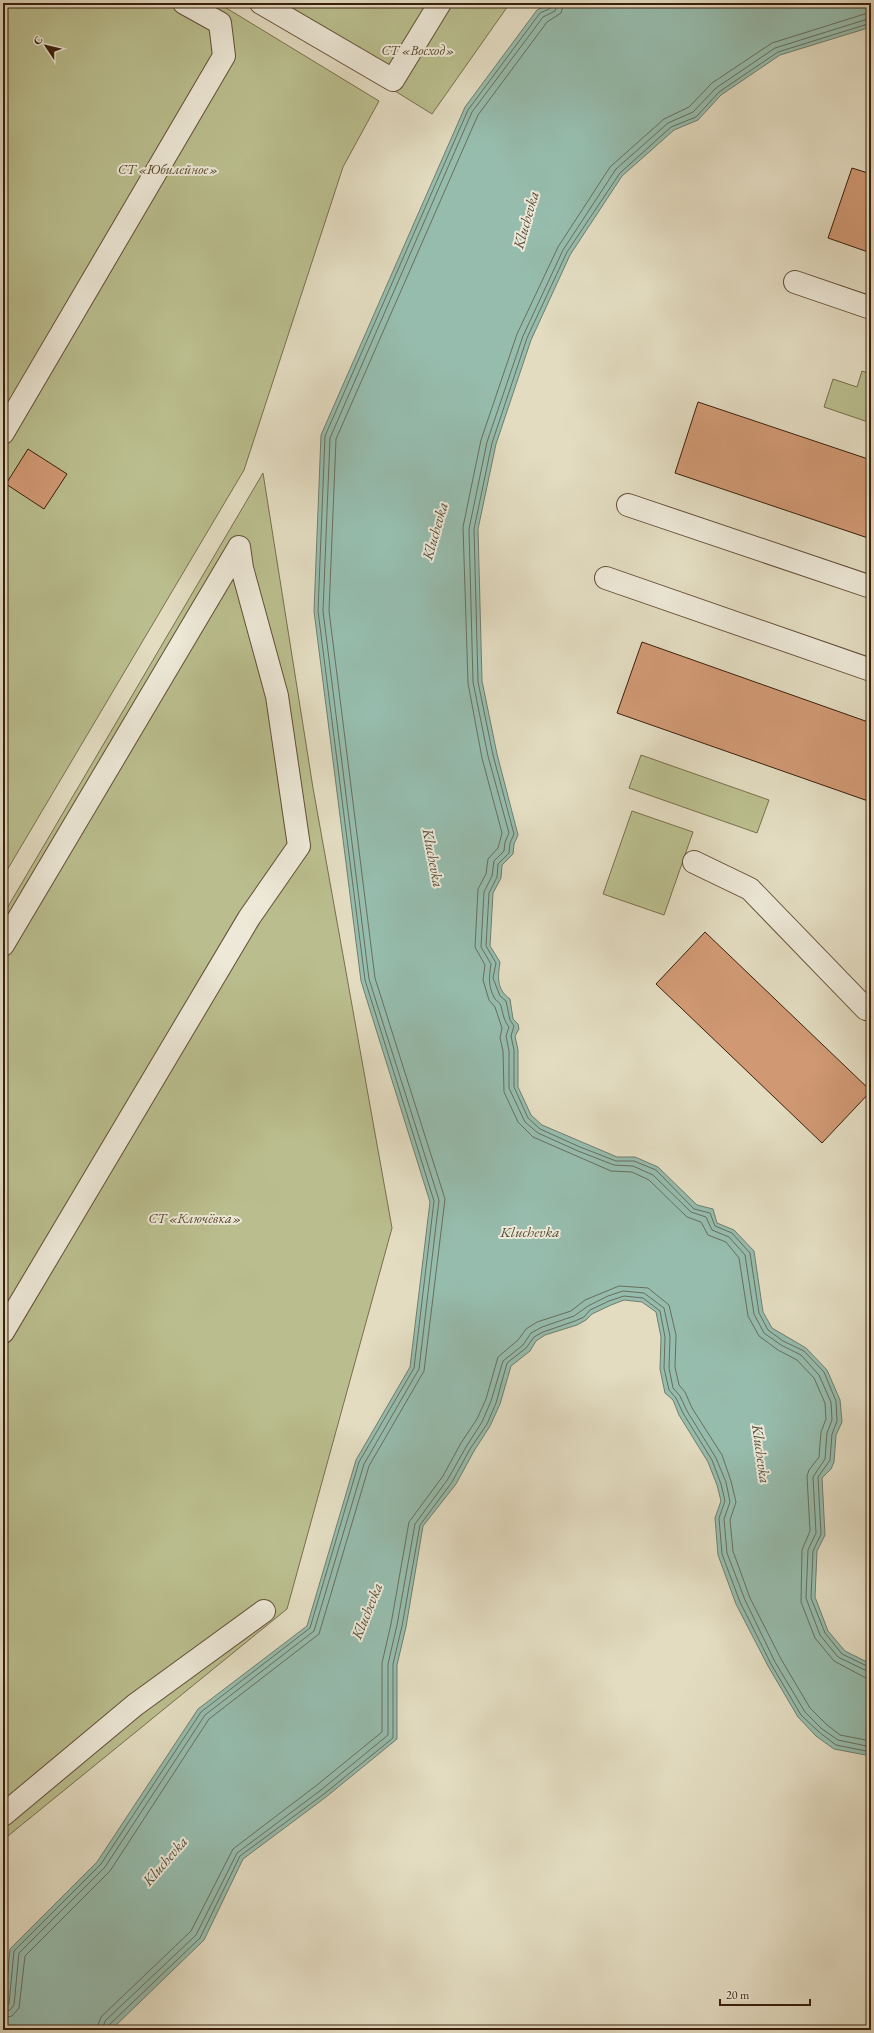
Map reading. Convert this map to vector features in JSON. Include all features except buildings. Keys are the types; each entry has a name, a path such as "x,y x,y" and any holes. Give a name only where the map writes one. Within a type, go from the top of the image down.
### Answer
{"lane":[{"path":"3,433 224,56 220,23 184,3"},
{"path":"261,3 393,80 440,3"},
{"path":"795,282 871,308"},
{"path":"628,505 871,587"},
{"path":"3,945 239,547 242,568 277,696 299,846 249,918 3,1332"},
{"path":"606,578 871,670"},
{"path":"694,862 750,889 866,1008 871,1010"},
{"path":"3,1815 135,1705 264,1611"}],"green space":[{"name":"СТ «Юбилейное»","path":"3,3 218,3 379,101 343,167 244,470 3,877"},
{"name":"СТ «Восход»","path":"253,3 510,3 432,114"},
{"path":"862,371 871,374 871,423 824,407 833,379 857,387"},
{"name":"СТ «Ключёвка»","path":"263,473 313,788 392,1228 287,1609 3,1840 3,915"},
{"path":"641,755 769,800 757,833 629,788"},
{"path":"632,811 693,832 664,915 603,894"}],"water":[{"name":"Kluchevka","path":"553,3 871,3 871,27 780,55 721,95 698,120 674,130 622,176 570,255 531,340 496,444 478,529 482,681 497,754 518,835 514,844 513,854 502,865 501,878 493,893 490,946 500,962 500,987 505,995 510,999 513,1019 518,1024 519,1029 515,1036 518,1050 518,1087 531,1115 542,1125 617,1157 635,1157 658,1167 697,1205 713,1209 717,1223 734,1230 754,1251 763,1312 772,1328 806,1348 827,1370 840,1400 842,1422 836,1435 834,1462 831,1469 822,1478 825,1535 817,1551 815,1597 828,1631 845,1651 871,1664 871,1756 834,1749 816,1736 798,1717 768,1666 736,1604 718,1555 715,1518 721,1501 717,1485 708,1462 679,1415 673,1400 665,1393 660,1369 661,1337 656,1312 642,1302 624,1300 592,1314 586,1320 577,1325 545,1335 536,1341 530,1351 511,1366 500,1404 490,1426 456,1484 423,1526 406,1627 397,1665 397,1739 326,1797 243,1859 204,1940 111,2030 3,2030 10,1949 97,1862 198,1709 307,1626 356,1460 410,1367 430,1202 361,981 314,611 321,435 465,107 537,10"}]}
